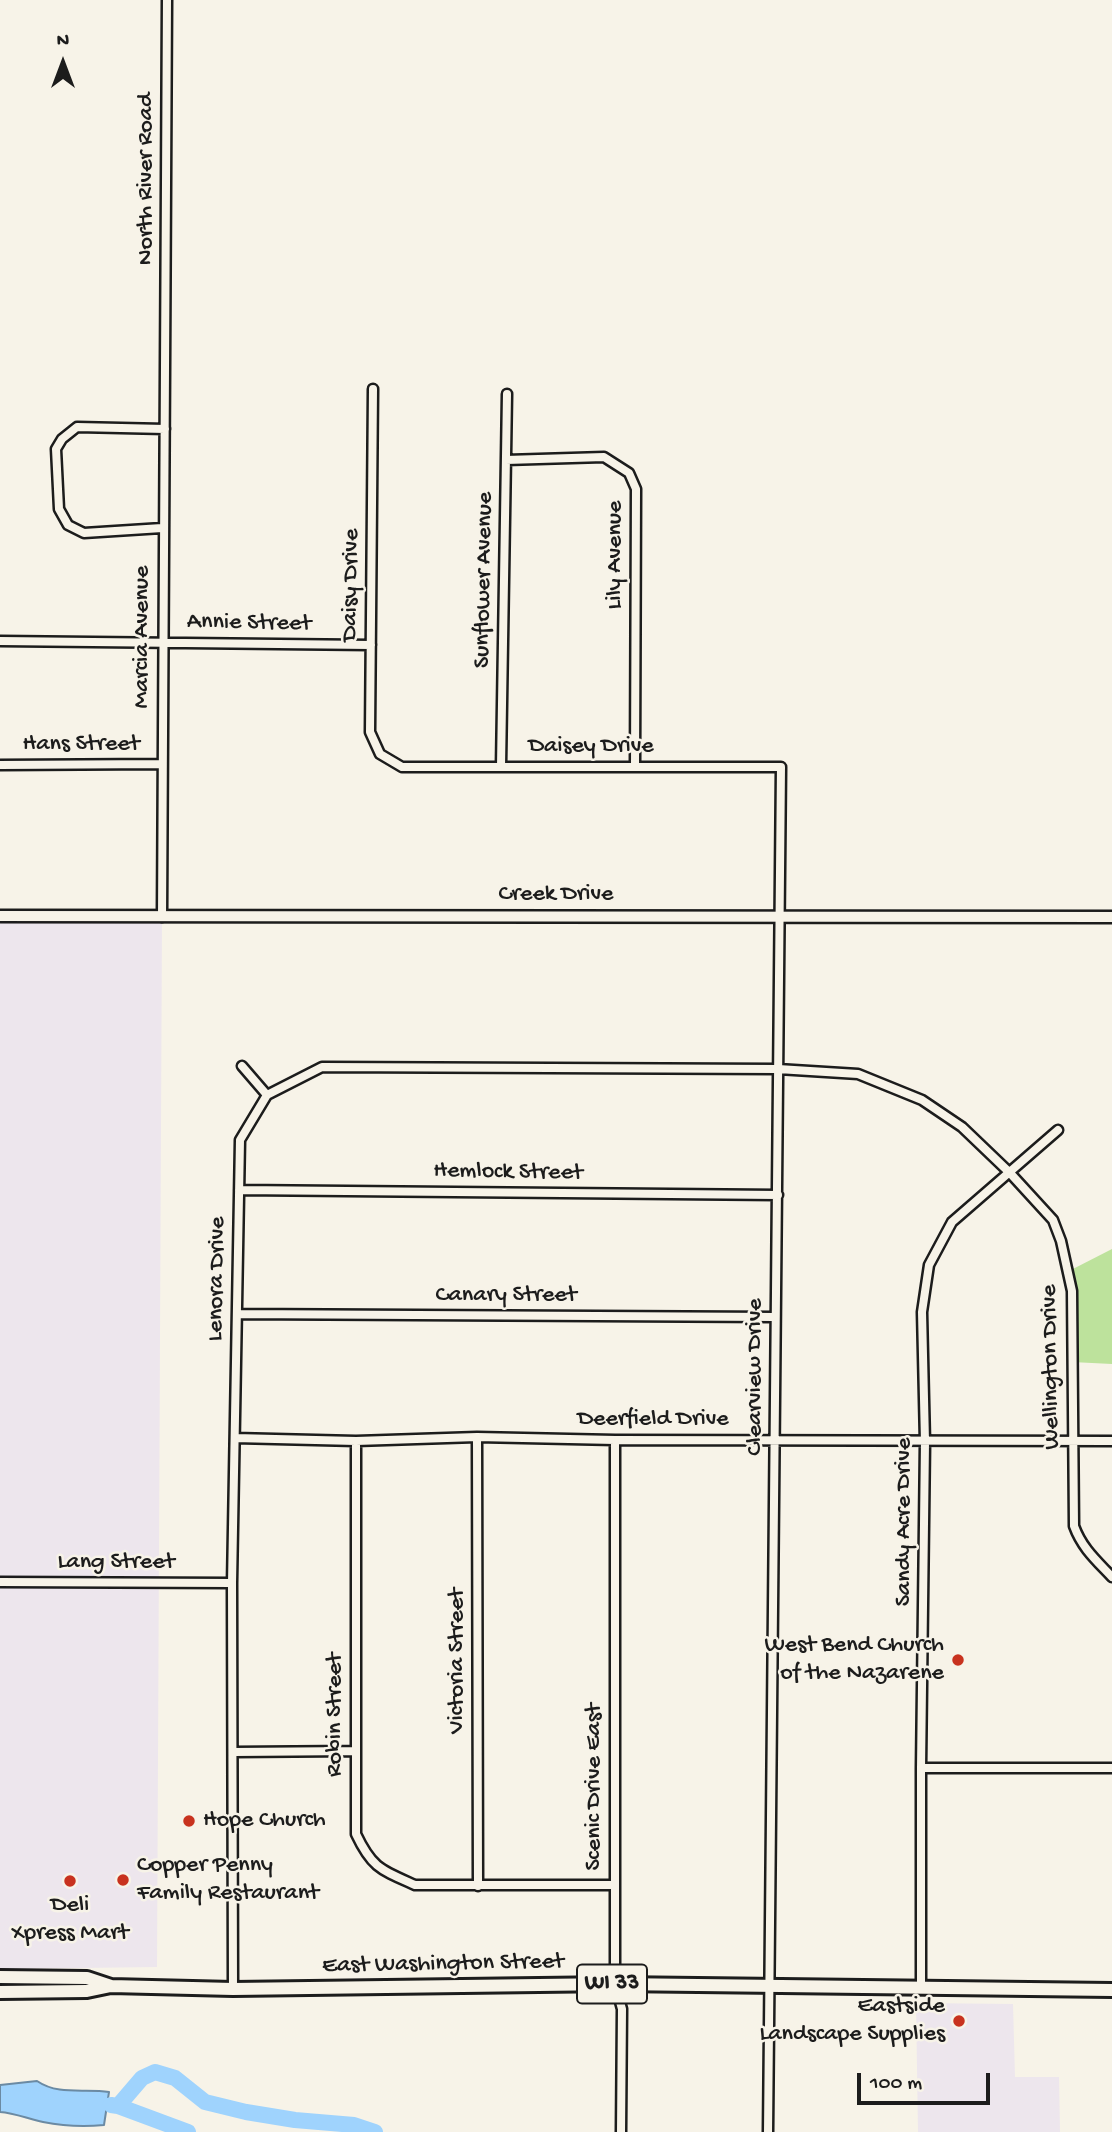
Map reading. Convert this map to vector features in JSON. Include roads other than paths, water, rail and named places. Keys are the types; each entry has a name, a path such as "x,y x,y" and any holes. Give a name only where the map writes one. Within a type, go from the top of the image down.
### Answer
{"main road":[{"name":"East Washington Street","path":"0,1977 87,1978 111,1986"},
{"name":"East Washington Street","path":"0,1992 87,1992 111,1986 233,1989 615,1984 1112,1990"}],"street":[{"name":"North River Road","path":"166,358 167,0"},
{"name":"Marcia Avenue","path":"162,917 162,528 166,358"},
{"name":"Daisy Drive","path":"373,389 369,732 380,754 402,767"},
{"name":"Sunflower Avenue","path":"501,766 507,394"},
{"path":"162,528 84,533 68,525 59,509 56,449 62,439 78,427 165,429"},
{"name":"Lily Avenue","path":"506,460 604,457 629,473 636,489 635,766"},
{"name":"Annie Street","path":"0,641 371,645"},
{"name":"Hans Street","path":"0,765 162,764"},
{"name":"Daisey Drive","path":"402,767 781,767"},
{"name":"Clearview Drive","path":"768,2132 781,767"},
{"name":"Creek Drive","path":"0,916 1112,917"},
{"path":"243,1066 267,1095 322,1067 778,1069"},
{"name":"Wellington Drive","path":"778,1069 858,1074 922,1100 962,1127 1010,1173 1053,1220 1069,1270 1072,1291 1074,1525 1088,1553 1112,1577"},
{"name":"Lenora Drive","path":"233,1989 232,1583 240,1140 267,1095"},
{"name":"Sandy Acre Drive","path":"921,1989 920,1769 925,1442 922,1312 929,1265 952,1222 1058,1130"},
{"name":"Hemlock Street","path":"239,1190 778,1195"},
{"name":"Canary Street","path":"237,1314 775,1317"},
{"name":"Deerfield Drive","path":"235,1438 356,1441 477,1437 925,1442 1112,1441"},
{"name":"Victoria Street","path":"477,1437 478,1886"},
{"name":"Scenic Drive East","path":"615,1440 614,1885 615,1984 622,2009 621,2132"},
{"name":"Robin Street","path":"356,1441 356,1833 366,1857 386,1872 415,1885 614,1885"},
{"name":"Lang Street","path":"0,1582 232,1583"},
{"path":"234,1752 355,1751"},
{"path":"920,1769 1112,1768"}],"water":[{"path":"37,2081 45,2086 63,2090 109,2092 104,2125 58,2124 0,2112 0,2085"}],"waterway":[{"path":"118,2106 142,2078 155,2072 175,2078 205,2102 295,2120 354,2125 375,2132"},
{"path":"111,2105 188,2132"}],"place":[{"name":"West Bend Church of the Nazarene","path":"958,1660"},
{"name":"Hope Church","path":"189,1821"},
{"name":"Copper Penny Family Restaurant","path":"123,1880"},
{"name":"Deli Xpress Mart","path":"70,1881"},
{"name":"Eastside Landscape Supplies","path":"959,2021"}]}
